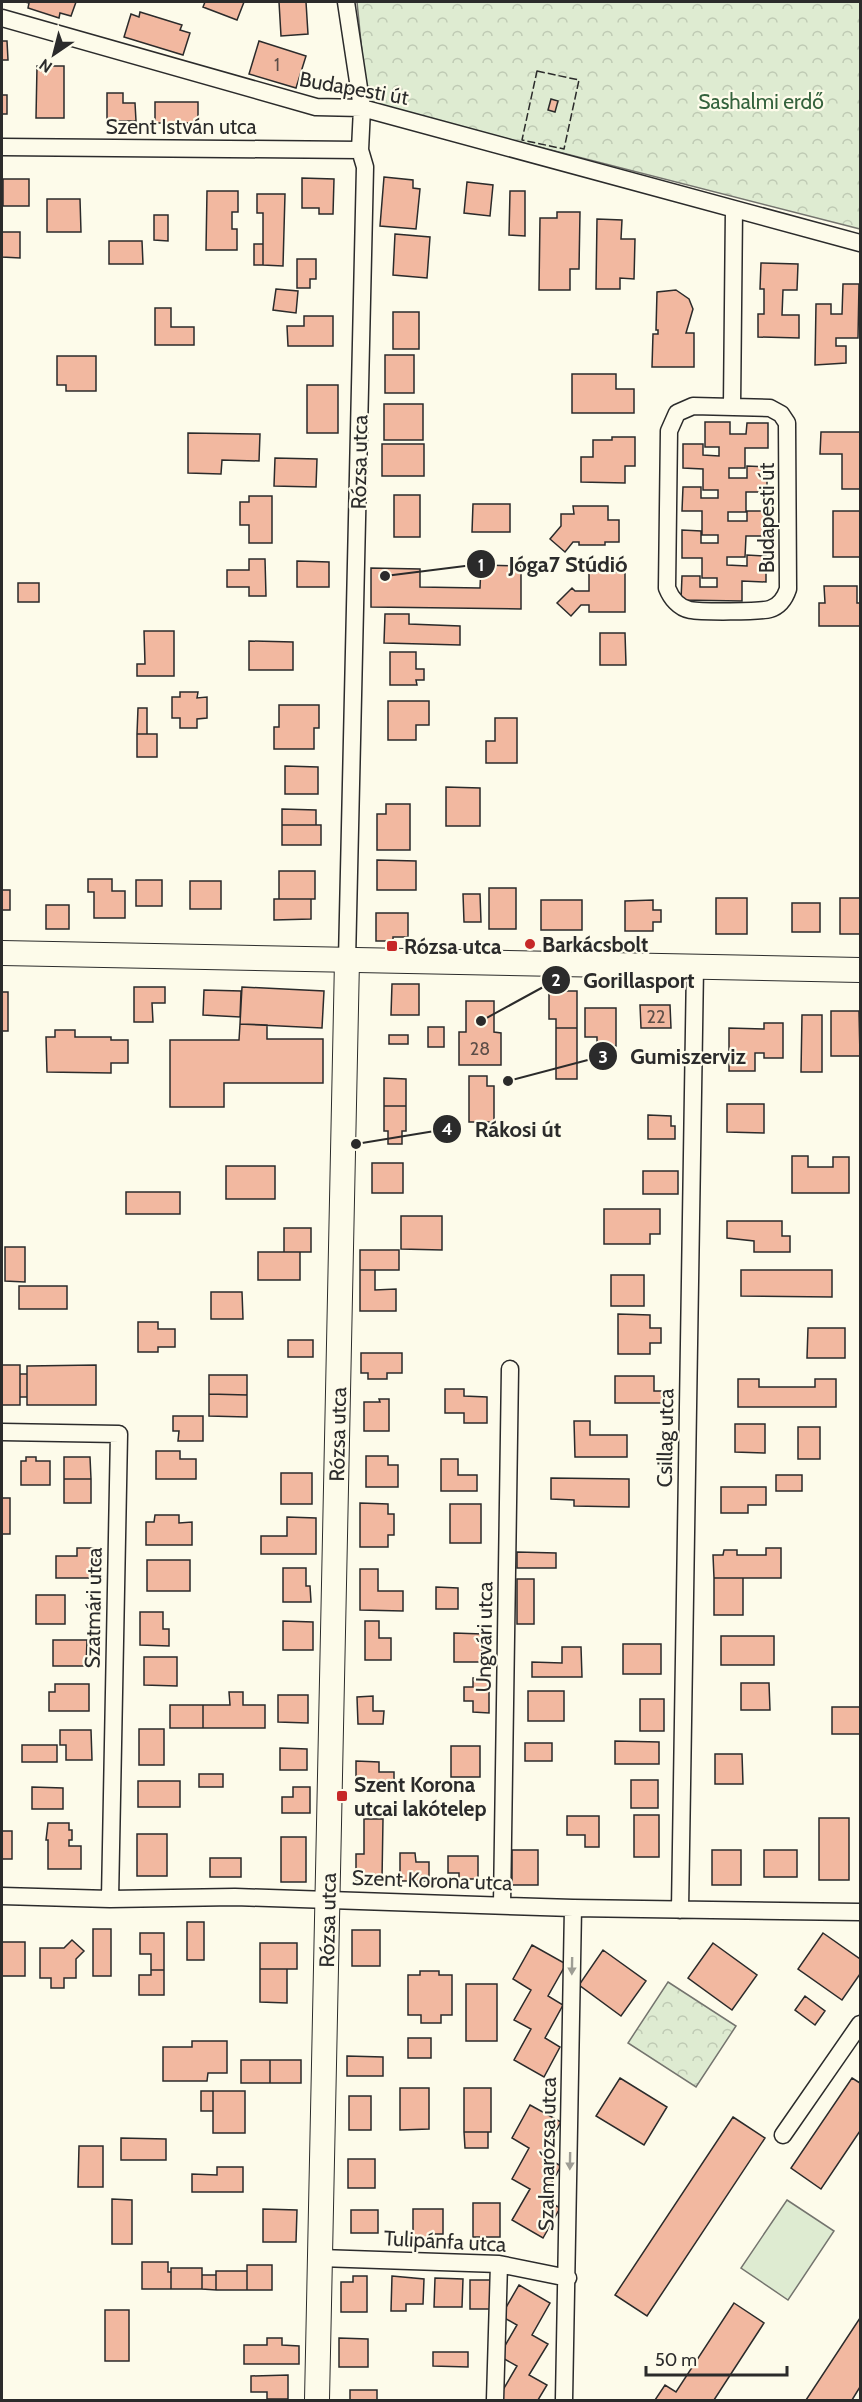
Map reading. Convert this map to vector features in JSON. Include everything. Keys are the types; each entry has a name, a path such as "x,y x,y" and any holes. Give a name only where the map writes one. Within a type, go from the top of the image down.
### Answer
{"street":[{"name":"Rózsa utca","path":"317,2400 365,167 360,150 362,108 346,2"},
{"name":"Budapesti út","path":"2,18 316,107 362,108 861,243"},
{"name":"Szent István utca","path":"2,147 360,150"},
{"path":"732,406 734,209"},
{"name":"Budapesti út","path":"732,406 770,408 781,414 787,423 788,589 782,601 771,609 690,610 677,603 667,588 669,431 674,417 687,408 732,406"},
{"path":"2,954 861,970"},
{"name":"Csillag utca","path":"680,1910 695,967"},
{"name":"Ungvári utca","path":"502,1905 510,1369"},
{"name":"Szatmári utca","path":"2,1432 119,1434 110,1899"},
{"name":"Szent Korona utca","path":"2,1896 110,1899 235,1897 573,1908 861,1912"},
{"name":"Szalmarózsa utca","path":"564,2400 573,1908"},
{"path":"783,2135 861,2024"},
{"name":"Tulipánfa utca","path":"320,2258 498,2264 568,2278"},
{"path":"495,2400 498,2264"}],"green space":[{"name":"Sashalmi erdő","path":"357,2 860,2 860,229 367,103"},
{"path":"668,1982 736,2026 696,2087 628,2043"},
{"path":"787,2200 834,2231 788,2300 741,2268"}],"building":[{"path":"25,2 76,2 71,16 60,13 59,18 28,8 29,3"},
{"path":"205,2 244,2 237,20 203,7"},
{"path":"279,2 306,2 308,34 281,36"},
{"path":"140,12 182,25 180,30 190,33 183,55 124,37 131,14 139,17"},
{"path":"2,41 7,41 8,60 2,60"},
{"path":"259,41 306,56 296,88 249,74"},
{"path":"37,66 64,66 64,118 36,118"},
{"path":"107,93 123,93 123,103 135,103 136,121 107,121"},
{"path":"2,95 7,95 7,114 2,114"},
{"path":"551,99 558,101 555,112 548,110"},
{"path":"155,102 198,102 198,123 155,123"},
{"path":"384,177 413,180 413,188 420,189 416,229 380,226"},
{"path":"302,178 334,179 333,214 319,214 319,208 302,208"},
{"path":"3,179 29,179 29,206 3,206"},
{"path":"467,182 493,185 490,216 464,213"},
{"path":"207,191 238,191 238,212 232,212 232,229 237,229 237,250 206,250"},
{"path":"510,191 525,191 525,236 509,235"},
{"path":"257,194 285,194 283,266 263,265 263,213 257,213"},
{"path":"47,199 80,199 81,232 47,232"},
{"path":"557,212 580,212 579,269 570,269 570,290 539,290 540,218 557,218"},
{"path":"154,215 168,215 168,241 154,240"},
{"path":"597,219 622,220 621,239 635,239 634,279 620,278 620,289 596,289"},
{"path":"2,232 20,232 20,258 2,257"},
{"path":"395,234 430,237 427,278 393,275"},
{"path":"109,241 142,241 143,264 109,264"},
{"path":"254,244 263,244 263,265 254,265"},
{"path":"297,259 316,259 316,279 310,279 310,288 297,288"},
{"path":"761,263 798,264 797,290 783,290 782,315 799,315 799,338 758,337 758,314 764,314 764,289 760,289"},
{"path":"843,284 859,284 858,338 836,338 836,346 846,346 846,363 815,365 816,304 831,304 831,314 842,314"},
{"path":"276,289 298,291 296,313 273,310"},
{"path":"676,290 689,299 693,309 686,333 694,333 694,367 652,367 653,334 658,334 656,330 657,292"},
{"path":"155,308 171,308 171,327 194,327 194,345 155,345"},
{"path":"393,312 419,312 419,349 393,349"},
{"path":"304,316 333,316 333,346 288,346 287,326 304,326"},
{"path":"385,355 414,355 414,393 385,393"},
{"path":"57,356 96,356 96,391 66,391 66,385 57,385"},
{"path":"572,374 616,374 616,389 634,389 634,413 572,413"},
{"path":"307,385 338,385 338,433 307,433"},
{"path":"384,404 423,404 423,440 384,440"},
{"path":"705,422 730,422 730,434 746,434 747,423 768,423 768,448 745,448 745,468 729,468 729,478 747,478 747,466 767,467 767,492 746,492 746,512 728,512 728,521 747,521 747,511 767,511 766,536 746,536 745,557 727,557 727,565 747,566 747,555 766,556 766,582 742,581 742,601 681,600 682,576 700,576 700,587 717,587 717,578 702,578 702,558 682,558 682,530 701,531 701,543 718,543 718,535 702,535 702,511 682,511 683,487 701,487 701,498 718,498 718,490 703,490 703,469 683,468 683,444 703,444 703,455 719,456 719,447 705,447"},
{"path":"821,432 860,432 860,489 842,489 842,454 820,454"},
{"path":"188,433 260,434 259,461 222,460 221,474 188,473"},
{"path":"612,437 635,437 635,466 625,466 625,483 581,482 581,457 593,457 593,440 612,440"},
{"path":"382,444 424,444 424,476 382,476"},
{"path":"275,458 317,459 316,487 274,486"},
{"path":"394,495 420,495 420,537 394,537"},
{"path":"249,496 272,496 272,543 249,543 249,525 240,525 240,502 249,502"},
{"path":"473,504 510,504 510,532 472,532"},
{"path":"573,506 608,506 608,520 619,520 619,542 605,542 605,545 579,545 579,542 573,542 565,552 550,539 561,526 561,514 574,514"},
{"path":"833,511 860,511 860,557 833,557"},
{"path":"249,559 265,559 266,596 249,596 249,587 227,587 227,570 249,570"},
{"path":"297,561 329,562 329,587 297,587"},
{"path":"481,565 521,566 521,609 371,607 371,568 420,569 420,587 480,588"},
{"path":"589,572 625,572 625,612 589,612 589,605 581,605 571,616 557,603 572,588 575,591 589,591"},
{"path":"18,583 39,583 39,602 18,602"},
{"path":"824,586 857,586 860,626 819,626 819,603 825,603"},
{"path":"385,614 409,614 409,624 460,626 460,645 384,643"},
{"path":"144,631 174,631 174,676 137,676 137,664 145,664"},
{"path":"600,633 625,633 626,665 600,665"},
{"path":"249,641 293,642 293,670 249,670"},
{"path":"390,652 416,652 416,669 424,669 424,680 416,680 417,685 390,685"},
{"path":"180,692 198,692 197,698 207,697 207,718 197,719 197,728 180,728 180,718 172,718 172,697 180,697"},
{"path":"388,701 429,701 429,725 416,725 416,740 388,740"},
{"path":"279,705 319,705 319,728 314,728 314,749 274,749 274,727 279,727"},
{"path":"138,708 147,708 147,734 137,734"},
{"path":"495,718 517,718 517,763 486,763 486,741 495,741"},
{"path":"137,734 157,734 157,757 137,757"},
{"path":"285,766 318,767 318,794 285,794"},
{"path":"446,787 480,788 480,826 446,826"},
{"path":"386,804 410,804 410,850 377,850 377,814 386,814"},
{"path":"282,809 316,810 316,825 282,825"},
{"path":"282,825 321,825 321,845 282,845"},
{"path":"377,860 416,861 416,890 377,890"},
{"path":"279,871 315,871 315,899 279,899"},
{"path":"88,879 112,879 112,891 125,891 125,918 94,918 94,892 88,892"},
{"path":"136,880 162,880 162,906 136,906"},
{"path":"190,881 221,881 221,909 190,909"},
{"path":"489,888 516,888 516,929 489,929"},
{"path":"2,890 10,890 10,910 2,910"},
{"path":"463,894 480,894 481,922 464,922"},
{"path":"716,898 747,898 747,934 716,934"},
{"path":"840,898 860,898 860,934 840,934"},
{"path":"274,899 311,899 311,919 274,920"},
{"path":"541,900 582,900 582,930 541,930"},
{"path":"653,900 653,910 661,910 661,922 653,922 653,931 625,931 625,901"},
{"path":"792,903 820,903 820,932 792,932"},
{"path":"46,905 69,905 69,929 46,929"},
{"path":"376,913 408,913 408,937 393,937 393,941 376,941"},
{"path":"392,984 419,984 419,1015 391,1015"},
{"path":"134,987 165,987 165,1003 152,1003 153,1022 134,1022"},
{"path":"242,987 324,991 322,1028 240,1024"},
{"path":"204,990 241,991 240,1017 203,1015"},
{"path":"549,991 577,991 577,1028 556,1028 556,1019 549,1019"},
{"path":"2,992 8,992 8,1031 2,1031"},
{"path":"466,1001 494,1001 494,1032 501,1033 501,1065 459,1065 459,1032 466,1032"},
{"path":"640,1005 670,1005 671,1028 641,1028"},
{"path":"585,1008 616,1008 616,1046 597,1046 597,1037 585,1037"},
{"path":"831,1011 859,1011 860,1056 831,1056"},
{"path":"802,1015 822,1015 822,1072 801,1072"},
{"path":"764,1023 783,1023 783,1058 764,1058 764,1053 755,1053 755,1071 729,1071 729,1028 764,1029"},
{"path":"240,1024 267,1025 267,1039 323,1039 323,1083 224,1083 224,1107 170,1107 170,1040 239,1040"},
{"path":"428,1027 444,1027 444,1047 428,1047"},
{"path":"556,1028 577,1028 577,1079 556,1079"},
{"path":"55,1030 75,1030 75,1037 111,1037 111,1040 128,1040 128,1063 111,1063 111,1073 47,1072 46,1037 55,1037"},
{"path":"389,1035 408,1035 408,1044 389,1044"},
{"path":"469,1076 487,1076 487,1086 494,1086 494,1122 469,1122"},
{"path":"384,1078 406,1079 406,1106 384,1106"},
{"path":"727,1104 764,1104 764,1133 727,1132"},
{"path":"384,1106 406,1106 406,1131 402,1131 402,1144 388,1144 388,1131 384,1131"},
{"path":"648,1115 671,1116 671,1126 675,1126 675,1139 648,1139"},
{"path":"792,1156 808,1156 808,1167 833,1167 833,1157 849,1157 849,1193 792,1193"},
{"path":"372,1163 403,1163 403,1193 372,1193"},
{"path":"226,1166 275,1166 275,1199 226,1199"},
{"path":"643,1171 678,1171 678,1194 643,1194"},
{"path":"126,1192 180,1192 180,1214 126,1214"},
{"path":"604,1209 660,1209 660,1234 650,1234 650,1244 604,1244"},
{"path":"401,1216 442,1216 442,1250 401,1249"},
{"path":"727,1221 782,1221 782,1236 790,1236 790,1252 754,1252 754,1241 727,1238"},
{"path":"284,1228 311,1228 311,1252 284,1252"},
{"path":"5,1247 25,1247 25,1282 5,1281"},
{"path":"360,1250 399,1250 399,1270 360,1270"},
{"path":"258,1252 300,1252 300,1280 258,1280"},
{"path":"360,1270 375,1270 375,1290 396,1289 396,1311 360,1311"},
{"path":"741,1270 832,1270 832,1297 741,1296"},
{"path":"611,1275 644,1275 644,1306 611,1306"},
{"path":"19,1286 67,1286 67,1309 19,1309"},
{"path":"211,1292 242,1292 243,1319 211,1319"},
{"path":"618,1314 650,1315 650,1328 661,1328 661,1343 650,1343 650,1354 618,1354"},
{"path":"138,1322 158,1322 158,1329 175,1329 175,1347 158,1347 158,1352 138,1352"},
{"path":"808,1328 845,1328 845,1358 807,1358"},
{"path":"288,1340 313,1340 313,1357 288,1357"},
{"path":"361,1353 402,1353 402,1373 387,1373 387,1379 368,1379 368,1373 361,1373"},
{"path":"2,1365 20,1365 20,1405 2,1405"},
{"path":"96,1365 96,1405 27,1405 27,1366"},
{"path":"20,1374 27,1374 27,1397 20,1397"},
{"path":"209,1375 247,1375 247,1395 209,1394"},
{"path":"615,1376 654,1376 654,1391 662,1391 662,1403 615,1403"},
{"path":"738,1379 759,1379 759,1387 815,1387 815,1379 836,1379 836,1407 738,1407"},
{"path":"445,1389 464,1389 464,1396 487,1397 487,1423 464,1423 464,1413 445,1413"},
{"path":"209,1394 247,1395 247,1417 209,1416"},
{"path":"379,1399 389,1399 389,1431 364,1431 364,1402 380,1402"},
{"path":"173,1416 203,1416 203,1441 178,1441 179,1431 173,1431"},
{"path":"574,1421 590,1421 590,1435 627,1435 627,1457 575,1457"},
{"path":"735,1424 765,1424 765,1453 735,1452"},
{"path":"798,1427 820,1427 820,1459 798,1459"},
{"path":"156,1451 180,1451 180,1459 196,1459 196,1479 156,1479"},
{"path":"366,1456 388,1456 388,1465 398,1465 398,1487 366,1487"},
{"path":"26,1457 36,1457 36,1461 50,1461 50,1485 21,1485 21,1461 26,1461"},
{"path":"64,1457 90,1457 91,1479 64,1479"},
{"path":"441,1459 458,1459 458,1475 477,1475 477,1491 441,1491"},
{"path":"281,1473 312,1473 312,1504 281,1504"},
{"path":"776,1475 802,1475 802,1491 776,1491"},
{"path":"551,1478 629,1479 629,1507 574,1506 574,1500 551,1499"},
{"path":"64,1479 91,1479 91,1503 64,1503"},
{"path":"721,1487 766,1487 766,1505 748,1505 748,1513 721,1513"},
{"path":"2,1498 10,1498 10,1534 2,1534"},
{"path":"360,1503 388,1504 388,1514 394,1514 394,1535 388,1535 388,1547 360,1547"},
{"path":"450,1504 481,1504 481,1543 450,1543"},
{"path":"155,1515 179,1515 179,1523 192,1522 192,1545 146,1545 146,1522 154,1522"},
{"path":"287,1517 316,1518 316,1554 261,1554 261,1536 287,1536"},
{"path":"77,1548 96,1548 96,1578 56,1578 56,1556 77,1556"},
{"path":"766,1548 781,1548 781,1578 714,1578 713,1555 723,1555 724,1550 737,1550 737,1555 766,1555"},
{"path":"517,1552 556,1553 556,1568 517,1568"},
{"path":"147,1560 190,1560 190,1591 147,1591"},
{"path":"283,1568 306,1568 306,1586 310,1586 311,1602 283,1602"},
{"path":"360,1569 378,1569 378,1591 403,1591 403,1611 360,1610"},
{"path":"714,1578 743,1578 743,1615 714,1615"},
{"path":"517,1579 534,1579 534,1624 517,1624"},
{"path":"436,1587 458,1588 458,1609 436,1609"},
{"path":"36,1595 65,1595 65,1624 36,1624"},
{"path":"140,1612 163,1612 163,1629 169,1629 169,1646 140,1645"},
{"path":"283,1621 313,1622 313,1650 283,1650"},
{"path":"365,1621 379,1621 379,1638 391,1638 391,1660 365,1660"},
{"path":"454,1633 482,1634 482,1662 454,1662"},
{"path":"721,1636 774,1636 774,1665 721,1665"},
{"path":"53,1640 87,1640 86,1666 53,1666"},
{"path":"623,1644 661,1644 661,1674 623,1674"},
{"path":"562,1647 581,1647 582,1677 532,1677 532,1662 562,1663"},
{"path":"144,1657 177,1657 177,1686 144,1685"},
{"path":"473,1678 489,1678 489,1713 473,1712 473,1701 464,1701 464,1687 473,1687"},
{"path":"741,1683 769,1683 770,1710 741,1710"},
{"path":"55,1684 89,1684 89,1711 49,1711 49,1692 55,1692"},
{"path":"528,1691 564,1691 564,1721 528,1721"},
{"path":"229,1692 243,1692 243,1705 265,1705 265,1728 203,1728 203,1705 230,1705"},
{"path":"278,1695 308,1695 308,1723 278,1722"},
{"path":"373,1696 373,1711 384,1711 383,1724 358,1724 357,1697"},
{"path":"640,1699 664,1699 664,1731 640,1731"},
{"path":"170,1705 203,1705 203,1728 170,1728"},
{"path":"832,1707 860,1707 860,1734 832,1734"},
{"path":"139,1729 164,1729 164,1765 139,1765"},
{"path":"60,1730 91,1730 92,1760 66,1760 66,1745 60,1745"},
{"path":"615,1741 659,1742 659,1764 615,1764"},
{"path":"525,1743 552,1743 552,1761 525,1761"},
{"path":"22,1745 57,1745 57,1762 22,1762"},
{"path":"451,1746 480,1746 480,1777 451,1777"},
{"path":"280,1748 307,1749 307,1770 280,1770"},
{"path":"715,1754 742,1754 743,1784 715,1784"},
{"path":"356,1761 379,1762 379,1772 394,1772 394,1781 356,1781"},
{"path":"199,1774 223,1774 223,1787 199,1787"},
{"path":"631,1780 658,1780 658,1808 631,1808"},
{"path":"138,1781 180,1781 180,1807 138,1807"},
{"path":"32,1787 63,1788 63,1809 32,1809"},
{"path":"293,1787 310,1787 310,1813 282,1813 282,1797 293,1797"},
{"path":"634,1815 659,1815 659,1857 634,1857"},
{"path":"567,1816 599,1816 599,1847 585,1847 585,1835 567,1835"},
{"path":"819,1818 849,1818 849,1880 819,1880"},
{"path":"364,1819 383,1819 382,1880 356,1880 356,1854 364,1854"},
{"path":"48,1823 69,1823 72,1840 69,1840 69,1846 81,1846 81,1869 48,1869 48,1840 46,1840"},
{"path":"2,1831 12,1831 12,1859 2,1859"},
{"path":"137,1834 167,1834 167,1876 137,1876"},
{"path":"281,1837 306,1837 306,1882 281,1882"},
{"path":"512,1850 538,1850 538,1885 512,1885"},
{"path":"712,1850 741,1850 741,1885 712,1885"},
{"path":"764,1850 797,1850 797,1877 764,1877"},
{"path":"400,1853 415,1853 416,1862 429,1862 429,1881 400,1881"},
{"path":"448,1856 478,1856 478,1879 459,1879 459,1873 448,1873"},
{"path":"210,1858 241,1858 241,1877 210,1877"},
{"path":"187,1922 204,1922 204,1960 187,1960"},
{"path":"93,1929 111,1929 111,1976 93,1976"},
{"path":"352,1930 380,1930 380,1966 352,1966"},
{"path":"140,1933 164,1933 164,1970 151,1970 151,1954 140,1954"},
{"path":"823,1933 860,1959 860,1974 842,2000 798,1969"},
{"path":"72,1940 84,1951 76,1959 76,1978 64,1978 64,1988 51,1988 51,1978 40,1978 40,1948 64,1948"},
{"path":"2,1942 25,1942 25,1976 2,1976"},
{"path":"260,1943 297,1943 297,1969 260,1969"},
{"path":"713,1943 757,1975 732,2010 688,1978"},
{"path":"532,1945 566,1964 548,1996 563,2005 545,2038 560,2047 544,2077 514,2060 531,2029 514,2020 531,1990 513,1979"},
{"path":"603,1950 646,1981 621,2016 579,1985"},
{"path":"260,1969 287,1969 287,2003 260,2002"},
{"path":"151,1970 164,1970 164,1995 139,1995 139,1975 151,1975"},
{"path":"420,1971 439,1971 439,1975 452,1975 452,2015 441,2015 441,2023 421,2023 421,2015 408,2015 408,1975 420,1975"},
{"path":"466,1984 497,1984 497,2041 466,2041"},
{"path":"805,1996 825,2011 815,2025 795,2010"},
{"path":"408,2038 431,2038 431,2058 408,2058"},
{"path":"192,2041 227,2041 227,2073 208,2073 207,2081 163,2081 163,2047 192,2047"},
{"path":"347,2056 383,2057 383,2076 347,2076"},
{"path":"241,2060 270,2060 270,2083 241,2083"},
{"path":"270,2060 301,2060 301,2083 270,2083"},
{"path":"620,2078 667,2107 644,2145 596,2116"},
{"path":"852,2078 860,2083 860,2131 821,2189 791,2168"},
{"path":"400,2088 429,2088 429,2129 400,2130"},
{"path":"464,2088 491,2088 491,2132 464,2132"},
{"path":"201,2091 213,2091 213,2111 201,2111"},
{"path":"213,2091 245,2091 245,2133 213,2133"},
{"path":"349,2096 371,2096 371,2130 349,2130"},
{"path":"530,2105 561,2122 542,2155 561,2166 543,2198 560,2208 543,2238 512,2220 530,2189 512,2179 529,2148 512,2138"},
{"path":"733,2117 765,2138 647,2316 615,2295"},
{"path":"464,2132 488,2132 488,2148 465,2148"},
{"path":"121,2138 166,2139 166,2160 121,2160"},
{"path":"79,2146 103,2146 103,2187 78,2187"},
{"path":"348,2159 375,2159 375,2188 348,2188"},
{"path":"217,2167 243,2167 243,2192 192,2192 192,2174 217,2175"},
{"path":"112,2199 132,2200 132,2244 112,2244"},
{"path":"473,2203 500,2203 500,2237 473,2237"},
{"path":"263,2209 297,2210 296,2242 263,2242"},
{"path":"413,2209 443,2209 443,2234 429,2234 430,2238 413,2237"},
{"path":"351,2210 378,2210 378,2233 351,2233"},
{"path":"142,2262 168,2262 168,2272 171,2272 171,2289 142,2289"},
{"path":"247,2265 272,2265 272,2290 247,2290"},
{"path":"171,2268 202,2268 202,2289 171,2289"},
{"path":"216,2271 247,2271 247,2290 216,2290"},
{"path":"202,2275 216,2275 216,2290 202,2289"},
{"path":"353,2276 367,2276 367,2312 341,2312 341,2282 353,2282"},
{"path":"392,2276 424,2279 423,2304 406,2304 406,2311 391,2311"},
{"path":"435,2278 463,2279 462,2307 434,2307"},
{"path":"470,2280 496,2280 495,2309 470,2309"},
{"path":"519,2285 550,2303 532,2335 548,2344 529,2375 547,2385 538,2400 497,2400 517,2366 499,2356 517,2325 501,2316"},
{"path":"734,2303 764,2323 714,2400 655,2400 665,2385 676,2392"},
{"path":"105,2310 129,2310 129,2361 105,2361"},
{"path":"860,2318 860,2387 852,2400 806,2400"},
{"path":"267,2338 282,2338 282,2345 299,2346 299,2364 244,2364 244,2345 267,2345"},
{"path":"339,2338 368,2339 368,2367 339,2367"},
{"path":"433,2352 468,2352 468,2367 433,2366"},
{"path":"288,2375 288,2399 267,2399 267,2392 251,2392 251,2376"},
{"path":"350,2390 377,2390 377,2400 350,2400"}],"fence":[{"path":"537,71 579,80 564,149 522,140 537,71"}],"place":[{"name":"Jóga7 Stúdió","path":"385,576"},
{"name":"Barkácsbolt","path":"530,944"},
{"name":"Rózsa utca","path":"392,946"},
{"name":"Gorillasport","path":"481,1021"},
{"name":"Gumiszerviz","path":"508,1081"},
{"name":"Rákosi út","path":"356,1144"},
{"name":"Szent Korona utcai lakótelep","path":"342,1796"}]}
